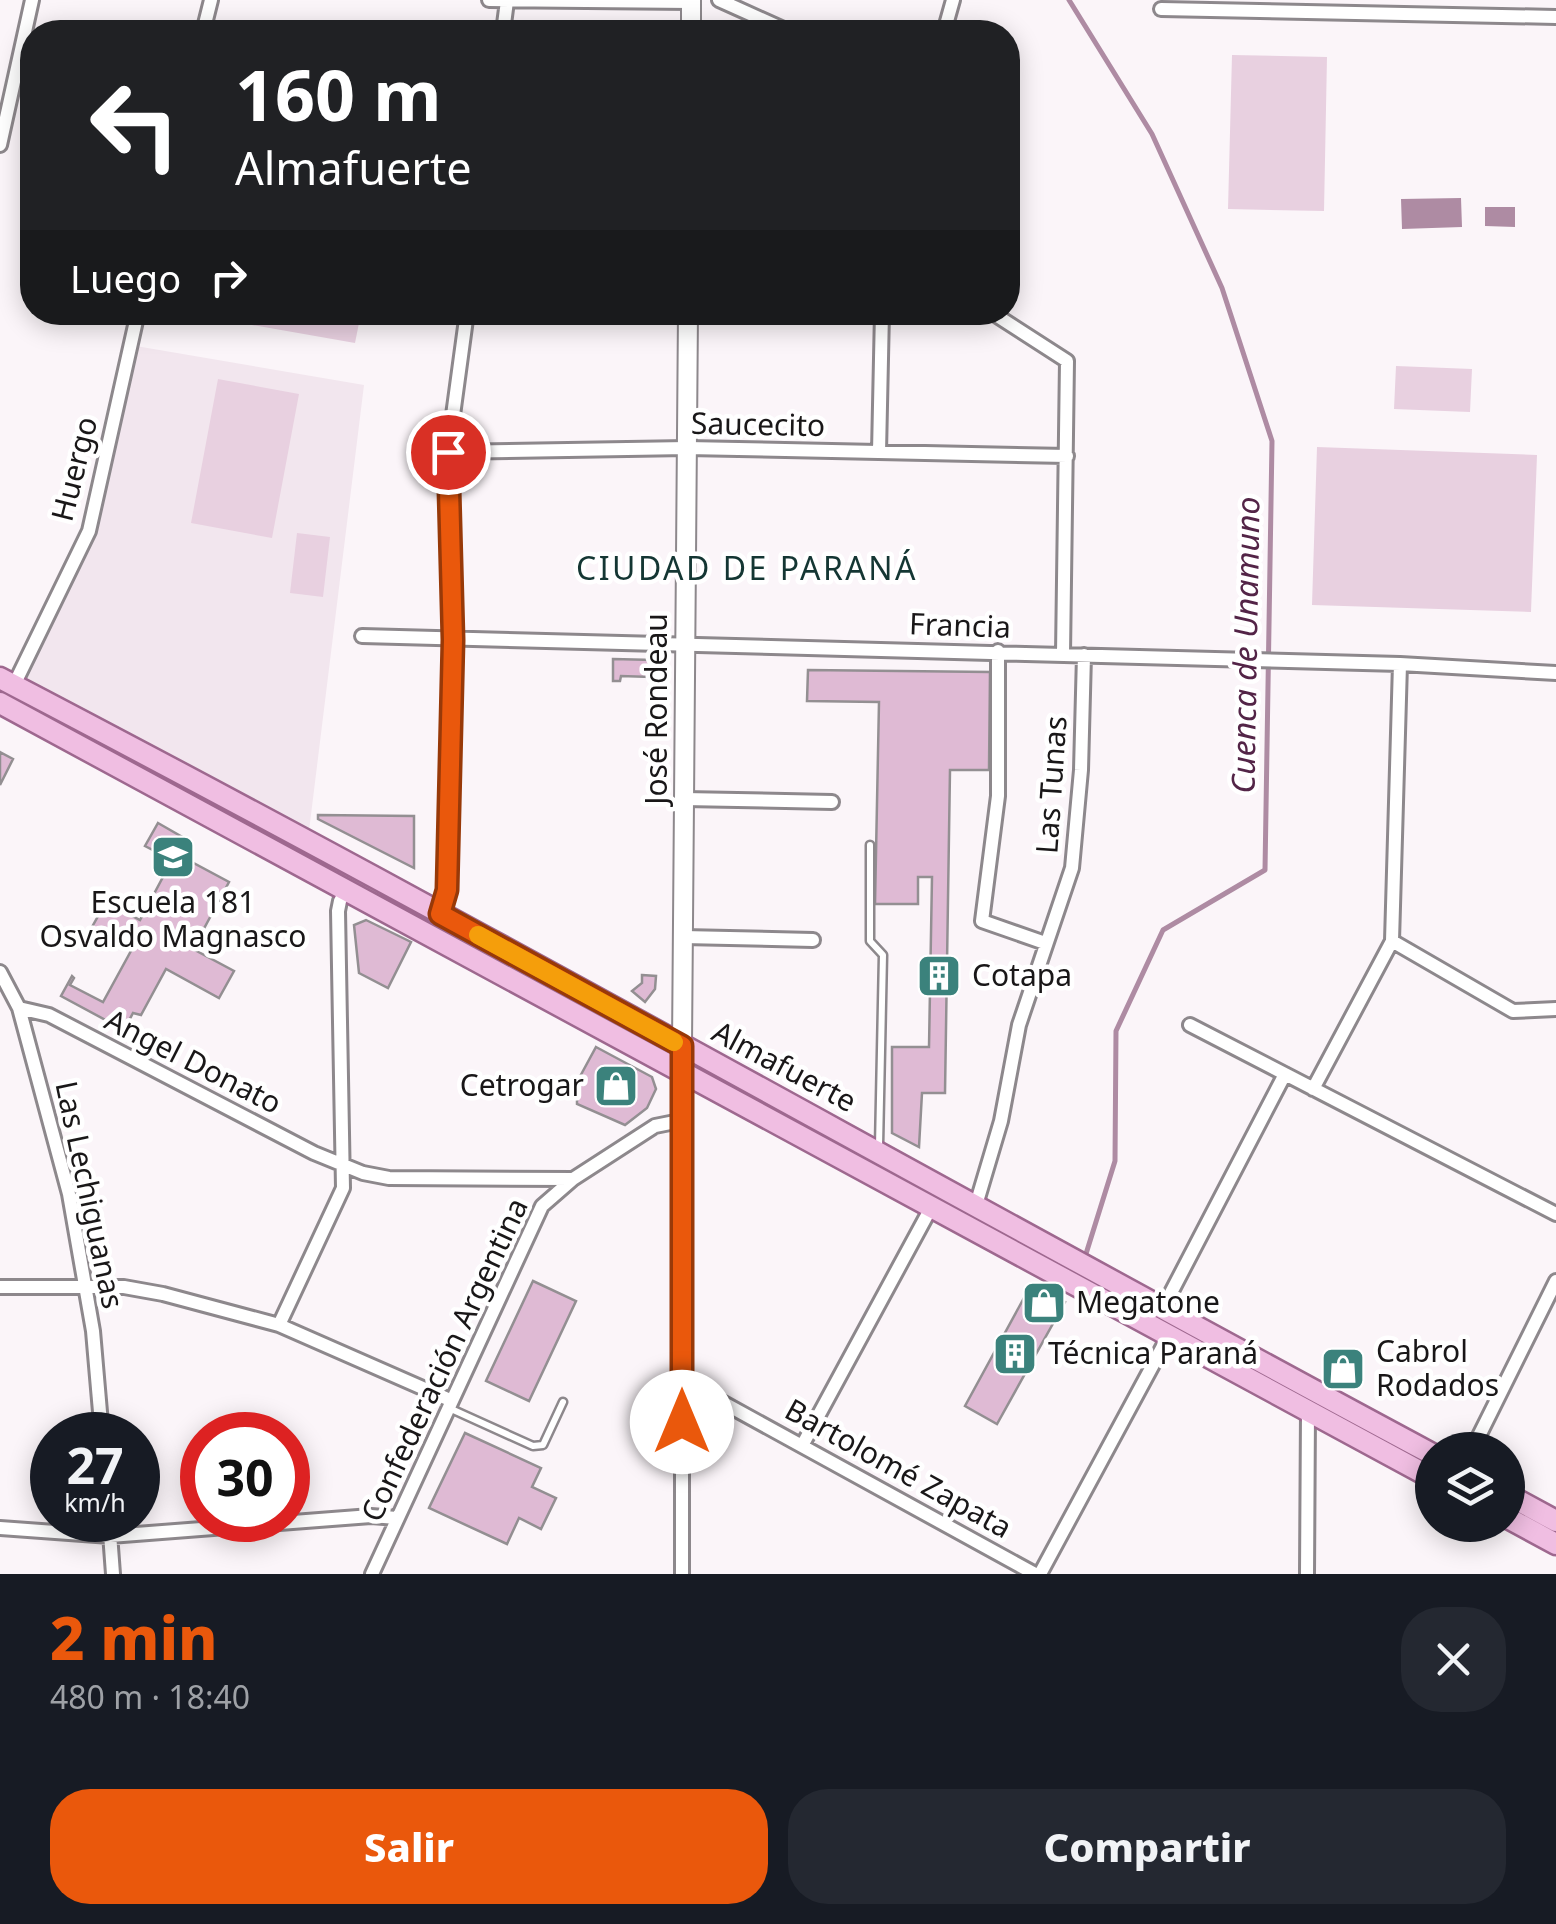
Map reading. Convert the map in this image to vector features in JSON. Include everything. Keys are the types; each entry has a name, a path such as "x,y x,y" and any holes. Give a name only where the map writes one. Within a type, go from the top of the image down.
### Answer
{"main road":[{"name":"Almafuerte","path":"7,681 308,839 1162,1310 1415,1445"},
{"name":"Almafuerte","path":"0,703 1415,1469"},
{"path":"1525,1504 1556,1521"},
{"path":"1525,1527 1556,1544"}],"street":[{"path":"489,0 691,1"},
{"path":"718,0 763,20"},
{"path":"1161,9 1223,5 1556,17"},
{"path":"0,145 20,54"},
{"name":"Huergo","path":"7,681 89,530 135,325"},
{"path":"440,914 447,890 453,640 448,452 465,325"},
{"name":"José Rondeau","path":"682,1046 688,325"},
{"path":"879,452 882,325"},
{"path":"1011,325 1067,361 1062,654"},
{"name":"Saucecito","path":"448,452 687,448 1067,456"},
{"name":"Francia","path":"362,636 1084,654 1556,673"},
{"path":"998,652 998,796 982,921 1045,943"},
{"name":"Las Tunas","path":"976,1205 1001,1120 1019,1025 1072,868 1081,770 1084,654"},
{"path":"1313,1089 1392,942 1400,664"},
{"path":"684,799 832,802"},
{"path":"279,1325 340,1200 338,911 347,888"},
{"path":"683,937 813,940"},
{"path":"1392,942 1512,1010 1556,1008"},
{"name":"Las Lechiguanas","path":"0,972 19,1008 68,1194 86,1286 100,1412"},
{"name":"Angel Donato","path":"19,1008 48,1015 314,1153 363,1173 389,1178 573,1179"},
{"path":"1190,1025 1556,1214"},
{"path":"682,1046 682,1574"},
{"path":"1162,1310 1285,1074"},
{"name":"Confederación Argentina","path":"372,1574 542,1206 573,1179 656,1126 680,1121"},
{"path":"803,1444 932,1206"},
{"path":"1481,1432 1556,1281"},
{"path":"0,1287 138,1289 279,1325 449,1404"},
{"path":"1038,1574 1169,1335"},
{"name":"Bartolomé Zapata","path":"682,1384 803,1444 1038,1574"},
{"path":"1307,1574 1308,1412"},
{"path":"160,1532 371,1516 396,1518"},
{"path":"0,1528 30,1530"},
{"path":"110,1542 113,1574"}],"lane":[{"path":"870,845 870,942 883,955 879,1153"},
{"path":"449,1404 533,1446 543,1445 563,1402"}],"shaded area":[{"path":"1232,55 1327,57 1324,211 1228,209"},
{"path":"1461,198 1462,227 1402,229 1401,199"},
{"path":"1485,207 1515,207 1515,227 1485,226"},
{"path":"252,325 359,325 355,343"},
{"path":"130,345 364,385 308,839 14,685 89,531"},
{"path":"1396,366 1472,369 1470,412 1394,409"},
{"path":"218,379 299,394 272,538 191,523"},
{"path":"1317,447 1537,455 1531,612 1312,605"},
{"path":"297,533 330,537 323,597 290,593"}],"building":[{"path":"613,659 654,660 661,669 651,677 621,676 620,681 613,681"},
{"name":"Cotapa","path":"808,670 990,672 989,770 950,770 945,1093 922,1093 919,1147 892,1133 892,1047 929,1047 932,877 918,877 918,904 875,904 879,702 807,701"},
{"path":"0,752 13,759 0,785"},
{"path":"318,815 414,816 414,868 318,819"},
{"path":"158,823 184,838 175,853 229,882 193,949 234,971 219,998 166,969 141,1015 133,1013 124,1030 61,996 72,976 70,985 103,1002 132,949 92,927 106,902 140,920 172,860 145,846"},
{"path":"366,920 411,942 388,988 359,973 354,925"},
{"path":"642,975 656,976 655,989 645,1002 632,991 642,983"},
{"name":"Cetrogar","path":"596,1047 652,1077 656,1089 647,1108 625,1125 577,1104 577,1082"},
{"path":"533,1281 576,1301 529,1401 486,1381"},
{"name":"Técnica Paraná","path":"1031,1285 1065,1302 997,1424 965,1406"},
{"path":"465,1433 541,1468 532,1487 556,1498 541,1529 519,1518 507,1544 429,1508"}],"waterway":[{"name":"Cuenca de Unamuno","path":"1069,0 1152,134 1222,288 1272,441 1265,870 1163,930 1116,1031 1115,1161 1085,1257"}],"slow traffic":[{"path":"478,935 674,1042"}],"place":[{"name":"Escuela 181 Osvaldo Magnasco","path":"173,857"},
{"name":"Cotapa","path":"939,976"},
{"name":"Cetrogar","path":"616,1086"},
{"name":"Megatone","path":"1044,1303"},
{"name":"Técnica Paraná","path":"1015,1354"},
{"name":"Cabrol Rodados","path":"1343,1369"}],"district":[{"name":"CIUDAD DE PARANÁ","path":"747,569"}],"route":[{"path":"448,452 453,640 447,890 440,914 682,1046 682,1422"}]}
